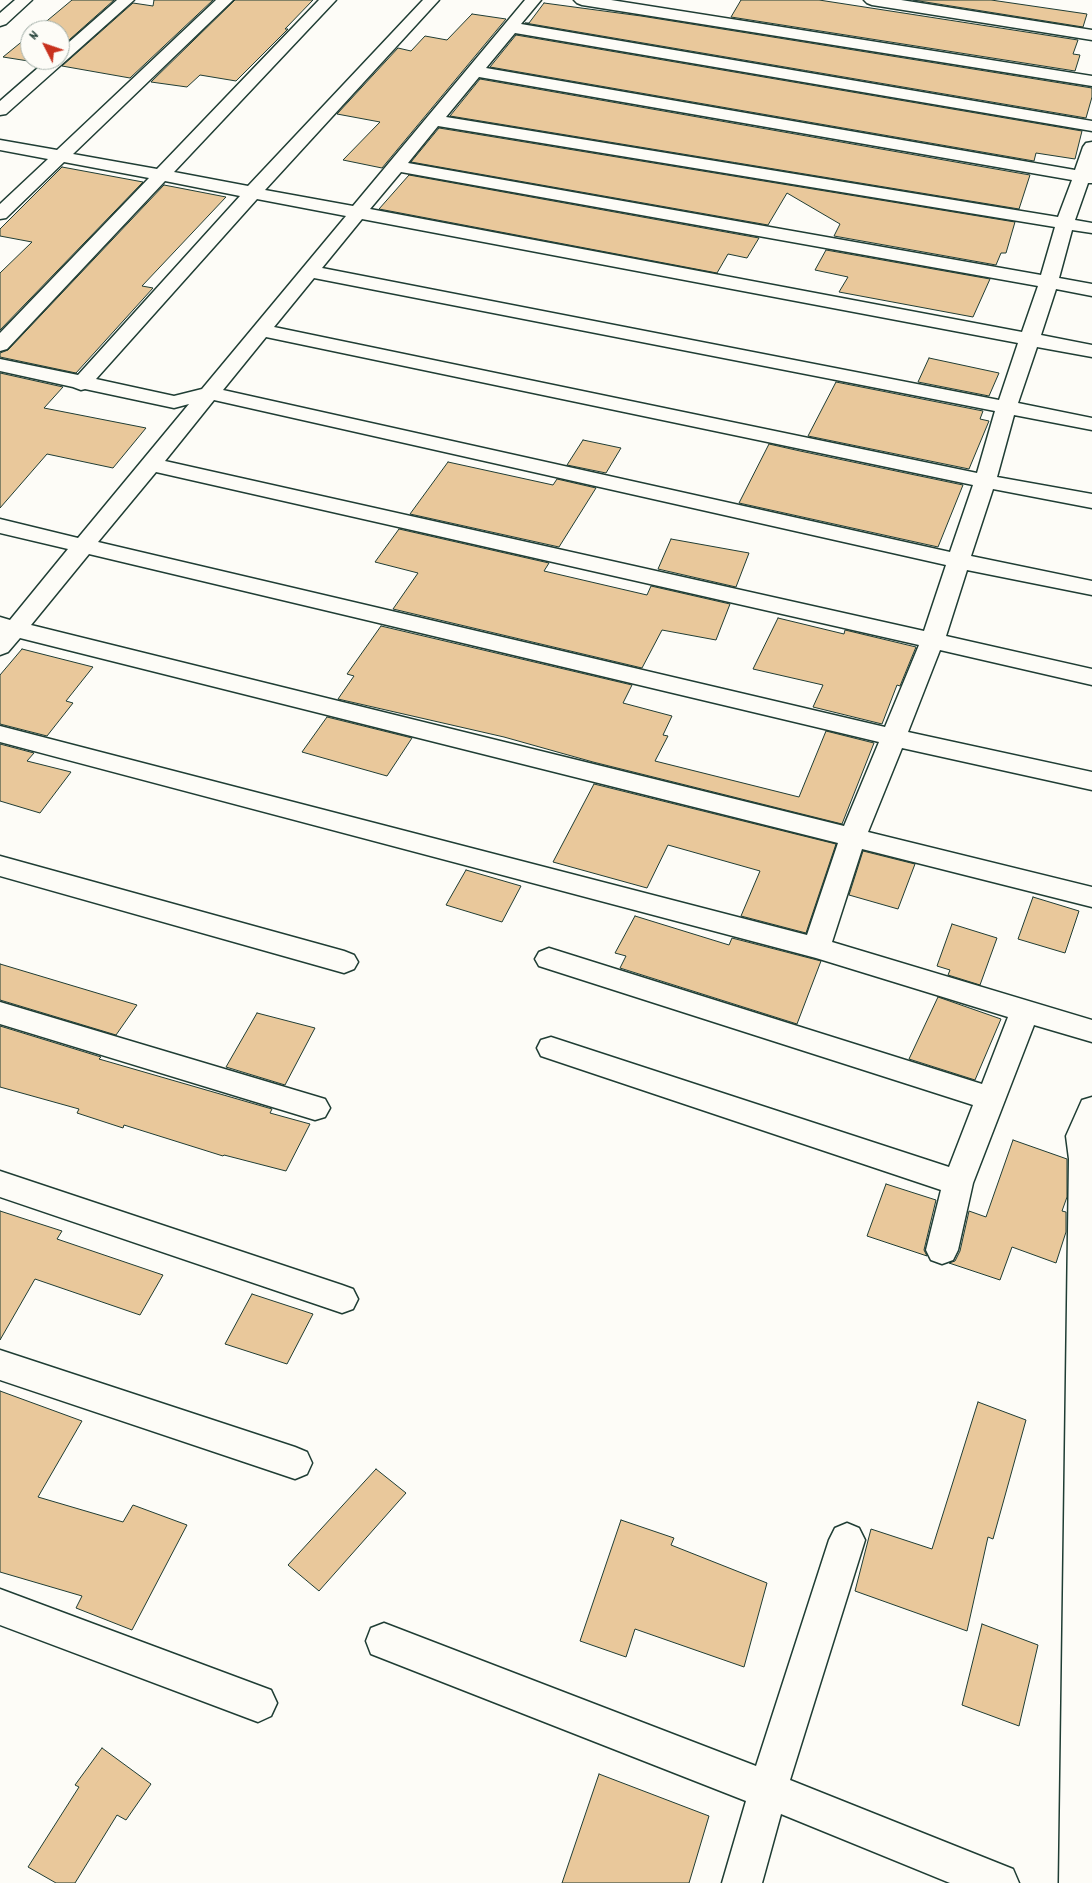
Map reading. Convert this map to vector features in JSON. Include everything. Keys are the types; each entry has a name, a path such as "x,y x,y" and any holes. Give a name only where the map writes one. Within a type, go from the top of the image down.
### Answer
{"street":[{"path":"0,21 24,0"},
{"path":"70,49 126,0"},
{"path":"0,214 225,0"},
{"path":"0,345 328,0"},
{"path":"81,384 252,193 431,0"},
{"path":"533,0 84,545 5,634 1092,897"},
{"path":"582,0 1092,80"},
{"path":"872,0 1092,35"},
{"path":"510,28 1092,126"},
{"path":"0,110 46,70"},
{"path":"474,71 1086,177"},
{"path":"434,120 1092,228"},
{"path":"0,145 1092,351"},
{"path":"816,948 852,839 932,642 985,481 1006,408 1031,339 1065,223 1086,177 1092,147"},
{"path":"397,166 1092,290"},
{"path":"309,271 1092,424"},
{"path":"261,330 985,481 1092,500"},
{"path":"0,365 81,384 174,402 208,393 959,562 1092,588"},
{"path":"151,464 1092,677"},
{"path":"0,526 892,737 1092,781"},
{"path":"0,734 816,948 1092,1031"},
{"path":"0,866 344,962"},
{"path":"549,958 991,1098"},
{"path":"942,1250 958,1183 1025,1011"},
{"path":"0,1013 315,1108"},
{"path":"551,1048 958,1183"},
{"path":"1078,1883 1087,1352 1088,1160 1081,1136 1092,1108"},
{"path":"0,1184 342,1299"},
{"path":"0,1365 295,1463"},
{"path":"742,1883 768,1790 848,1540"},
{"path":"0,1607 258,1703"},
{"path":"384,1641 768,1790 999,1883"}],"building":[{"path":"72,0 114,0 70,39 70,20 48,20"},
{"path":"154,0 213,0 130,78 70,67 70,59 133,3 153,6"},
{"path":"235,0 313,0 285,29 288,29 236,81 200,75 187,87 151,82"},
{"path":"741,0 819,0 1078,40 1073,54 1080,55 1075,71 731,17"},
{"path":"913,0 991,0 1087,14 1083,27"},
{"path":"544,3 641,16 1092,88 1092,97 1086,118 525,23 529,23"},
{"path":"472,14 506,19 382,168 343,160 380,122 337,114 398,48 411,51 425,36 447,40"},
{"path":"516,35 1082,131 1075,159 1036,153 1034,161 490,67"},
{"path":"20,43 20,60 3,57"},
{"path":"480,79 1030,175 1019,209 450,116"},
{"path":"439,128 1015,222 1006,253 1001,253 996,265 834,236 840,224 787,193 768,225 411,162"},
{"path":"62,167 143,182 0,330 0,273 32,242 0,236 0,229"},
{"path":"409,175 759,238 747,258 728,254 717,273 379,209"},
{"path":"164,185 226,197 142,286 153,288 76,373 0,357 0,353 8,350"},
{"path":"826,250 990,279 973,317 839,292 848,277 815,270"},
{"path":"929,358 999,373 989,396 918,382"},
{"path":"0,373 63,387 44,408 146,428 113,468 47,454 0,508"},
{"path":"836,382 983,411 980,419 989,421 969,469 808,436"},
{"path":"583,440 621,448 606,473 567,465"},
{"path":"769,444 963,485 938,547 739,503"},
{"path":"448,462 553,485 557,479 596,488 559,547 410,514"},
{"path":"399,529 549,563 544,571 647,595 651,586 730,604 716,640 662,630 642,668 393,609 418,573 375,562"},
{"path":"671,539 749,553 736,587 658,569"},
{"path":"778,618 844,634 845,630 916,647 900,686 897,685 882,724 813,707 823,685 753,669"},
{"path":"381,626 632,685 623,703 672,716 663,735 668,736 655,761 799,797 826,731 874,743 842,824 593,762 504,737 338,699 354,676 347,674"},
{"path":"22,649 93,667 66,701 73,703 47,736 0,724 0,675"},
{"path":"327,717 412,738 387,776 302,752"},
{"path":"0,744 34,753 27,761 71,772 40,813 0,801"},
{"path":"594,784 836,844 806,933 741,916 760,871 668,845 647,888 553,862"},
{"path":"863,851 915,864 898,909 849,895"},
{"path":"466,870 521,886 502,922 446,905"},
{"path":"1033,897 1079,911 1065,953 1018,939"},
{"path":"635,916 729,945 732,938 821,961 797,1024 620,968 626,956 615,953"},
{"path":"952,924 997,938 980,985 948,975 950,970 937,966"},
{"path":"0,964 137,1005 116,1035 0,1000"},
{"path":"938,997 1001,1019 975,1080 909,1059"},
{"path":"257,1013 315,1028 285,1085 226,1067"},
{"path":"0,1026 101,1057 99,1059 272,1109 270,1113 310,1124 286,1171 223,1156 124,1125 123,1128 77,1113 79,1109 0,1087"},
{"path":"1013,1140 1067,1159 1067,1197 1062,1211 1066,1212 1066,1232 1056,1263 1012,1247 1000,1280 949,1263 955,1261 960,1251 969,1211 986,1217"},
{"path":"886,1184 936,1200 924,1250 927,1256 867,1236"},
{"path":"0,1211 62,1231 57,1239 163,1275 140,1315 35,1279 0,1340"},
{"path":"252,1294 313,1314 287,1364 225,1344"},
{"path":"0,1391 82,1421 38,1497 123,1522 133,1505 187,1525 132,1630 76,1608 82,1596 0,1572"},
{"path":"978,1402 1026,1420 993,1539 988,1537 967,1631 855,1591 871,1529 932,1549"},
{"path":"376,1469 406,1493 319,1591 288,1565"},
{"path":"621,1520 674,1538 671,1545 767,1583 744,1667 635,1629 626,1657 580,1641"},
{"path":"982,1624 1038,1645 1019,1726 962,1705"},
{"path":"102,1748 151,1784 126,1820 117,1815 75,1883 56,1883 28,1867 79,1787 75,1785"},
{"path":"599,1774 709,1816 689,1883 562,1883"}]}
